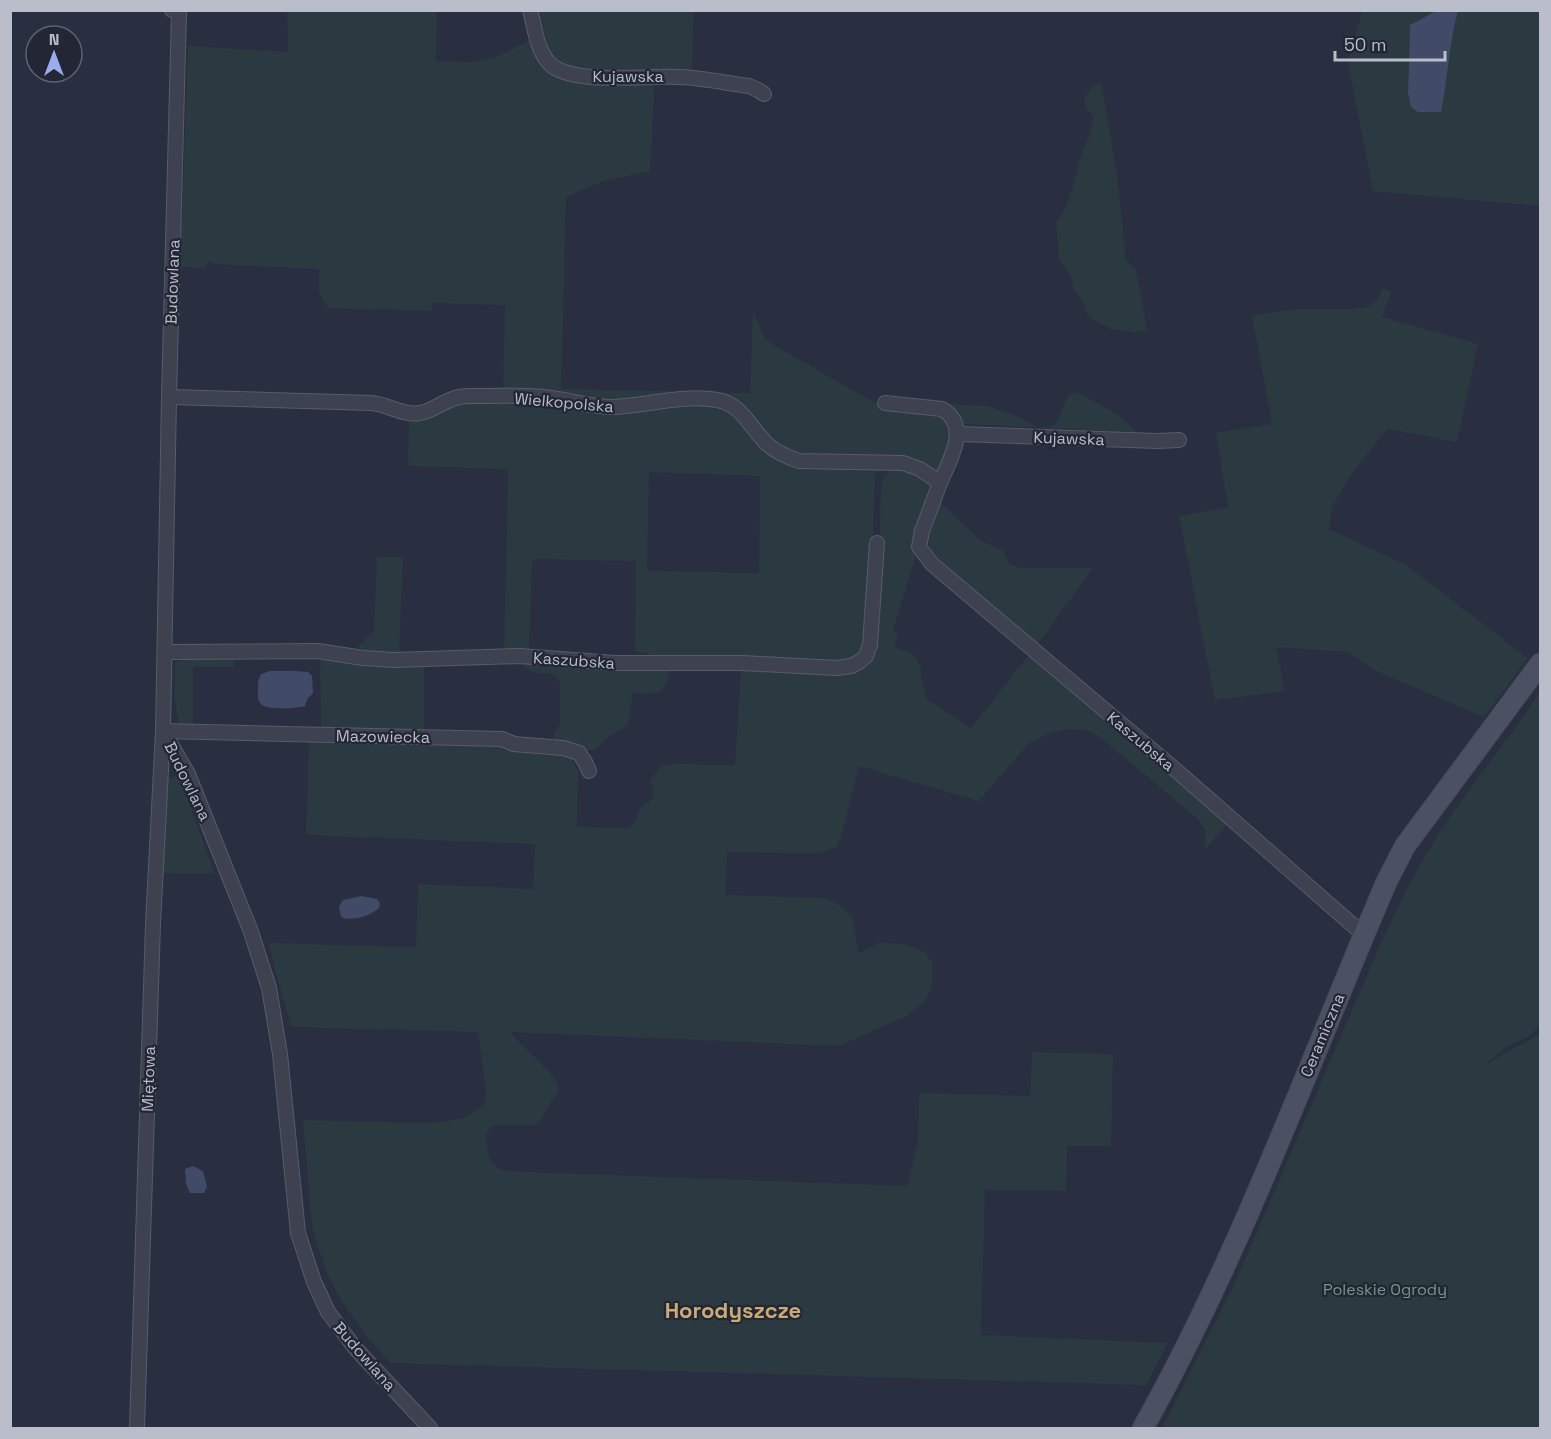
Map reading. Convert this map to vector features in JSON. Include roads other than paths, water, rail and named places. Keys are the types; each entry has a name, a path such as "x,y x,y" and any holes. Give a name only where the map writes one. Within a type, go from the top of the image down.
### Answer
{"street":[{"name":"Kujawska","path":"530,10 541,51 558,71 585,76 684,77 749,86 764,94"},
{"name":"Budowlana","path":"177,11 164,731 189,774 250,928 269,988 281,1065 298,1233 314,1282 328,1312 356,1349 430,1428"},
{"name":"Wielkopolska","path":"169,397 380,403 419,413 456,396 546,397 574,404 610,407 663,401 717,400 736,409 766,443 787,457 800,461 903,463 920,469 940,483"},
{"path":"885,403 942,409 949,413 955,421 959,434 940,483"},
{"name":"Kujawska","path":"959,434 1179,440"},
{"name":"Kaszubska","path":"940,483 922,531 919,547 932,564 1178,772 1364,935"},
{"name":"Kaszubska","path":"165,652 318,651 378,660 504,656 629,663 742,663 821,668 851,666 866,656 870,645 877,543"},
{"name":"Ceramiczna","path":"1143,1428 1222,1274 1364,935 1405,846 1540,664"},
{"name":"Mazowiecka","path":"164,731 502,739 514,744 563,748 579,753 589,771"},
{"name":"Miętowa","path":"137,1428 153,924 164,731"}],"water":[{"path":"1438,10 1458,11 1441,112 1418,112 1411,107 1408,92 1410,25"},
{"path":"270,671 308,672 312,676 313,693 305,706 275,708 261,704 258,682 261,674"},
{"path":"361,896 377,899 380,903 379,908 361,917 350,919 341,917 339,906 343,900"},
{"path":"193,1166 203,1171 207,1187 204,1193 190,1193 186,1184 185,1169"}],"district":[{"name":"Horodyszcze","path":"733,1310"}],"park label":[{"name":"Poleskie Ogrody","path":"1385,1289"}]}
